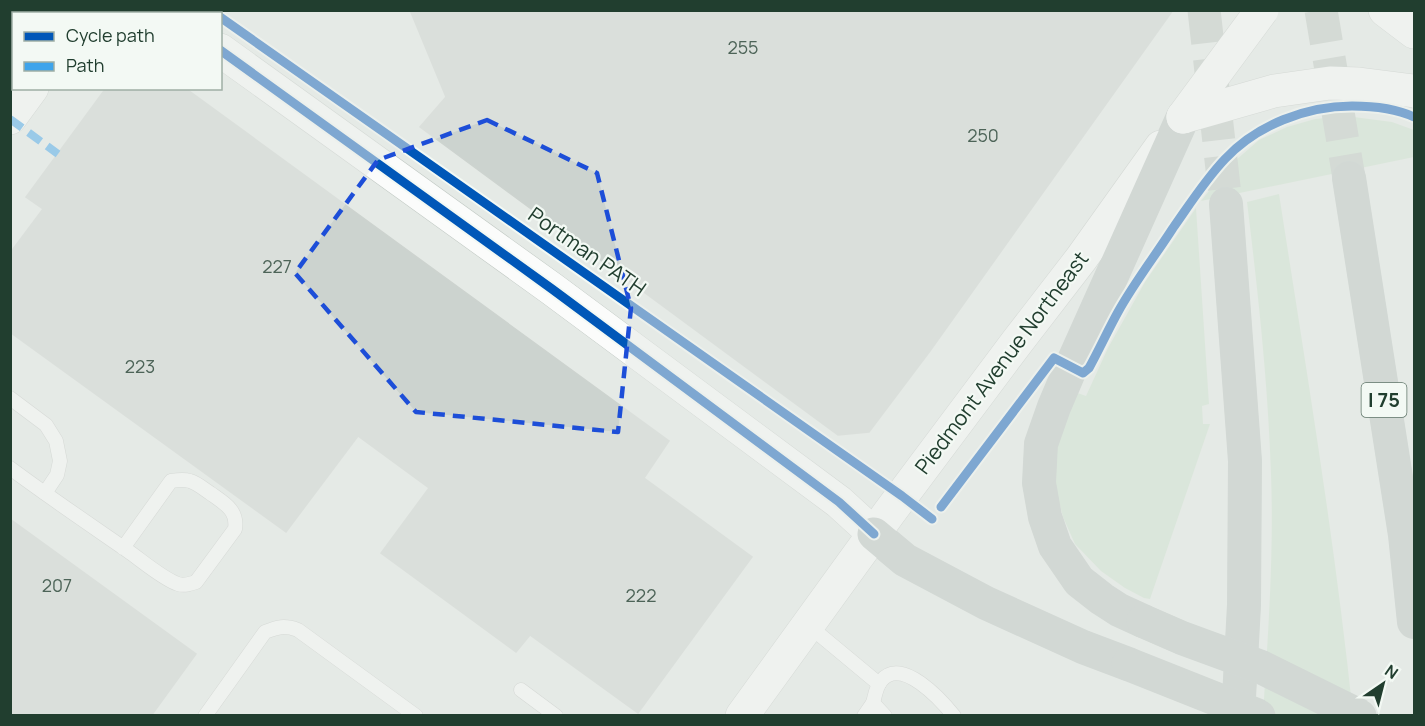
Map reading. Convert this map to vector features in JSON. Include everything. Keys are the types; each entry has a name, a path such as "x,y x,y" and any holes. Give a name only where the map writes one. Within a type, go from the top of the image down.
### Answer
{"highway":[{"path":"1183,117 1058,397 1041,444 1039,483 1045,517 1055,546 1079,581 1119,610 1182,638 1261,667 1360,716"},
{"name":"I 75","path":"1349,178 1405,535 1414,622"},
{"path":"1226,204 1245,461 1244,605 1238,716"},
{"path":"874,534 905,560 986,603 1083,647 1259,716"}],"main road":[{"name":"Piedmont Avenue Northeast","path":"742,716 874,534 1081,260 1262,10"},
{"path":"1385,10 1414,32"},
{"path":"222,51 552,289 839,502 874,534"},
{"path":"1183,117 1274,91 1330,83 1414,91"},
{"path":"10,118 31,90"}],"lane":[{"path":"10,398 46,425 56,441 60,461 57,475 45,493"},
{"path":"10,468 123,548 179,585 196,582 235,529 236,521 227,505 197,484 189,480 171,481 123,548"},
{"path":"808,625 879,684"},
{"path":"205,716 265,632 277,627 288,627 298,630 416,716"},
{"path":"864,716 873,704 882,678 893,674 905,675 921,683 942,701 954,716"},
{"path":"521,690 556,716"},
{"path":"873,704 885,716"}],"highlighted area":[{"path":"487,120 597,173 631,308 618,432 416,412 295,273 378,160"}],"green space":[{"path":"1346,116 1392,122 1414,130 1414,157 1201,201 1228,167 1259,140 1287,127 1315,119"},
{"path":"1279,194 1329,520 1353,715 1263,715 1269,625 1272,504 1268,406 1247,202"},
{"path":"1196,208 1209,404 1202,406 1203,424 1210,424 1150,599 1125,588 1101,571 1075,544 1063,517 1055,486 1058,434 1072,391 1086,396 1108,348 1145,282"}],"building":[{"path":"410,10 1173,10 930,351 869,432 838,435 420,127 446,97"},
{"path":"105,90 188,90 669,441 644,478 752,557 638,713 530,635 516,652 381,553 429,488 358,436 286,532 10,332 10,253 43,209 26,197"},
{"path":"10,519 196,654 151,716 10,716"}],"tunnel":[{"path":"1204,10 1226,204"},
{"path":"1321,10 1349,178"}],"marked path":[{"path":"10,119 58,154"}],"cycle path":[{"name":"Portman PATH","path":"222,18 932,519"},
{"path":"222,51 552,289 839,502 874,534"},
{"path":"941,507 1054,358 1083,373 1089,368 1118,312 1173,228 1204,184 1238,147 1267,127 1317,110 1368,106 1414,117"}]}
